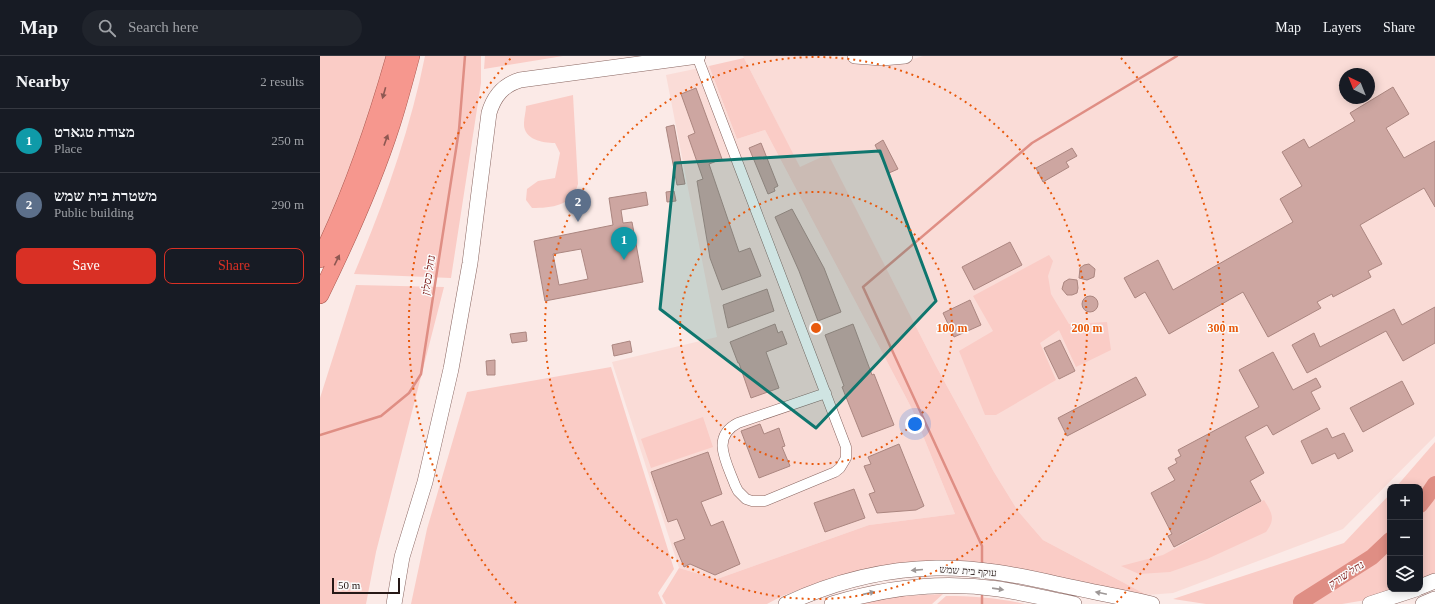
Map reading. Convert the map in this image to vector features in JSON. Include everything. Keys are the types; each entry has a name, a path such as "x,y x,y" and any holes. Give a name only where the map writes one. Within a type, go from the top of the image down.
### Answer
{"highway":[{"path":"320,259 353,184 377,120 395,56"},
{"path":"320,295 368,190 392,124 411,56"}],"main road":[{"path":"394,604 402,557 431,458 451,369 470,263 489,113 496,96 508,84 520,80 698,56"},
{"path":"855,56 882,58 905,56"},
{"name":"עוקף בית שמש","path":"786,604 816,592 869,576 892,572 937,568 1002,573 1152,604"},
{"path":"1423,586 1435,581"},
{"name":"עוקף בית שמש","path":"832,604 872,592 937,585 1000,589 1074,604"},
{"path":"1370,604 1408,592"},
{"path":"1423,604 1435,599"}],"street":[{"path":"698,56 826,392 846,447 846,458 844,463 829,476 765,501 752,501 746,499 735,486 722,448 723,436 727,430 738,423 826,392"}],"highlighted area":[{"path":"880,151 936,301 816,428 660,309 675,163"}],"shaded area":[{"path":"320,56 386,56 357,150 320,240"},
{"path":"425,56 481,56 481,83 451,278 354,274 386,194 404,139"},
{"path":"485,56 563,56 484,69"},
{"path":"743,56 815,56 881,63 910,60 923,56 1435,56 1435,436 1343,529 1173,593 1147,595 1043,540 1018,511 994,472 936,366 828,155 800,168"},
{"path":"744,58 800,167 828,154 936,366 994,472 1018,511 1043,540 1147,595 1140,596 1038,572 969,565 859,571 832,578 782,596 767,604 666,604 662,596 679,568 717,579 869,525 955,514 912,409 765,130 737,139 709,66"},
{"path":"709,66 737,139 765,130 912,409 955,514 869,525 717,579 679,568 612,362 717,337 666,75"},
{"path":"573,95 578,184 571,197 566,201 554,206 532,208 526,200 527,189 538,181 555,178 560,153 555,143 539,141 527,133 524,123 526,106"},
{"path":"1049,255 1053,261 1048,276 1051,294 1069,324 1107,322 1111,350 1076,367 1059,330 1040,343 1056,380 996,415 985,415 959,351 993,331 973,296"},
{"path":"356,285 444,287 376,552 366,604 320,604 320,398"},
{"path":"611,367 674,569 658,593 663,604 411,604 427,529 467,392"},
{"path":"703,417 713,447 651,468 641,439"},
{"path":"1435,442 1435,576 1423,580 1423,484 1399,484"},
{"path":"1387,497 1387,592 1389,592 1366,600 1342,604 1206,604 1173,599 1344,543"},
{"path":"1264,500 1272,516 1271,523 1266,532 1207,559 1170,572 1139,574 1121,566 1163,555"},
{"path":"943,594 932,604 852,604 902,596"},
{"path":"946,596 986,598 1025,604 937,604"}],"building":[{"path":"1393,87 1409,114 1386,128 1404,158 1435,141 1435,207 1424,188 1360,225 1382,264 1368,271 1371,277 1333,297 1332,294 1317,302 1321,308 1268,337 1243,292 1169,334 1145,292 1135,298 1124,278 1158,260 1173,290 1293,222 1280,199 1302,186 1282,152 1304,139 1309,148 1355,121 1350,113 1365,104 1375,104 1375,98"},
{"path":"696,88 722,159 709,164 739,252 750,248 761,276 722,290 710,258 697,181 703,179 688,136 695,133 681,94"},
{"path":"674,125 685,184 677,185 666,127"},
{"path":"883,140 898,169 889,173 875,145"},
{"path":"761,143 778,186 774,188 775,191 768,194 749,148"},
{"path":"1072,148 1077,156 1066,162 1069,167 1043,182 1036,168"},
{"path":"674,191 676,201 667,202 666,192"},
{"path":"646,192 648,205 621,210 623,223 632,222 643,282 545,301 534,241 613,225 609,198","holes":["581,249 588,279 559,285 553,254"]},
{"path":"792,209 824,268 841,312 818,321 799,271 775,217"},
{"path":"1010,242 1022,265 974,290 962,267"},
{"path":"1089,264 1095,269 1094,277 1087,280 1079,278 1080,268"},
{"path":"1069,279 1077,280 1077,293 1072,295 1067,295 1062,289 1064,282"},
{"path":"767,289 774,311 728,328 723,305"},
{"path":"1090,296 1096,298 1098,304 1096,310 1090,312 1084,310 1082,304 1084,298"},
{"path":"970,300 981,325 954,337 943,313"},
{"path":"1435,307 1435,343 1403,361 1386,331 1307,373 1292,345 1314,333 1320,347 1394,309 1402,325"},
{"path":"775,324 778,333 782,331 787,344 766,352 779,388 751,398 730,342"},
{"path":"853,324 872,375 874,374 894,425 862,437 842,387 844,386 825,335"},
{"path":"526,332 527,341 512,343 510,334"},
{"path":"1060,340 1075,371 1059,379 1044,348"},
{"path":"630,341 632,352 614,356 612,345"},
{"path":"1273,352 1293,390 1316,378 1321,387 1311,392 1320,409 1273,435 1267,425 1245,437 1264,473 1250,481 1261,501 1174,547 1168,536 1172,534 1151,493 1175,480 1168,468 1177,463 1175,459 1181,456 1178,450 1259,407 1239,370"},
{"path":"495,360 495,375 487,375 486,361"},
{"path":"1136,377 1146,395 1067,436 1058,418"},
{"path":"1402,381 1414,404 1363,432 1350,408"},
{"path":"760,424 764,434 779,428 785,446 782,447 790,466 759,478 741,431"},
{"path":"1327,428 1332,438 1344,433 1353,451 1338,459 1335,453 1312,464 1301,441"},
{"path":"899,444 924,506 916,510 877,513 869,494 875,492 864,466 871,464 868,457"},
{"path":"708,452 722,494 701,502 711,526 723,521 740,564 715,575 690,564 684,567 674,543 685,539 677,519 668,522 651,472"},
{"path":"854,489 865,518 825,532 814,503"}],"waterway":[{"name":"נחל כסלון","path":"320,435 381,416 409,393 421,374 459,130 465,56"},
{"path":"982,565 982,546 863,287 1032,143 1177,56"},
{"name":"נחל שורק","path":"1423,501 1435,484"},
{"name":"נחל שורק","path":"1301,602 1372,557 1387,543"},
{"path":"982,595 982,604"}],"place":[{"name":"משטרת בית שמש","path":"578,222"},
{"name":"מצודת טגארט","path":"624,260"}]}
